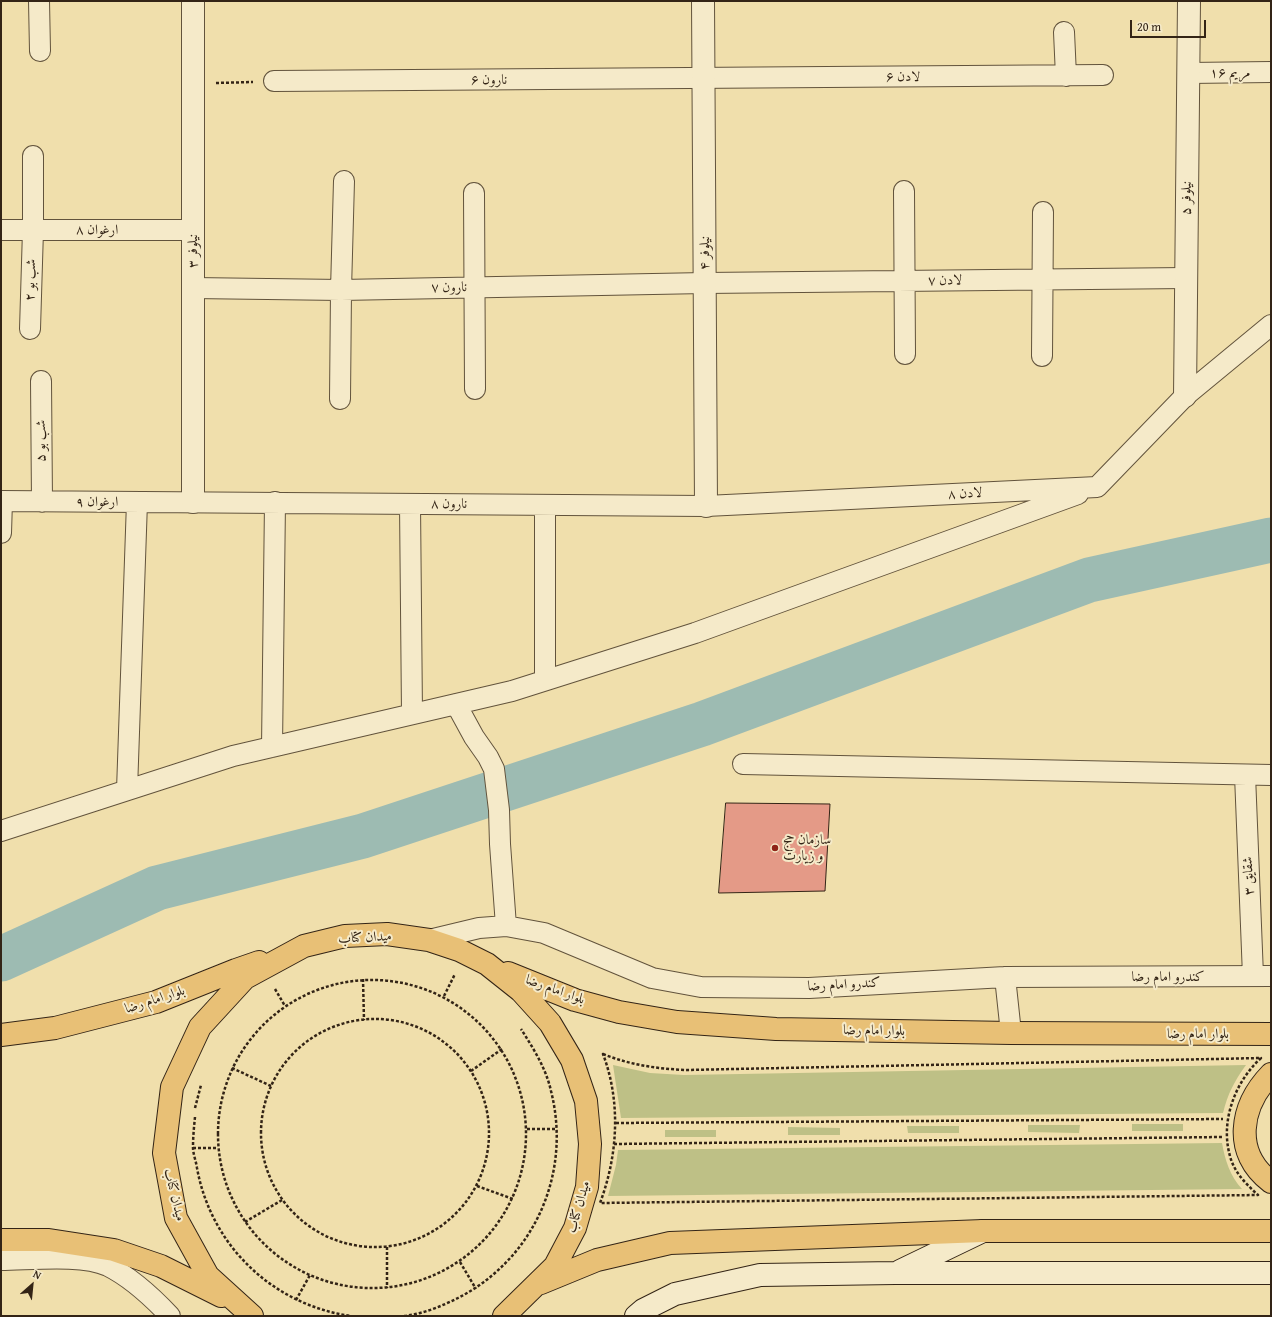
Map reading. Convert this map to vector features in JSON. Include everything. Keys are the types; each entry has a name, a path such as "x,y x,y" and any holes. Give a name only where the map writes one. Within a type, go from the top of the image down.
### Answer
{"main road":[{"name":"میدان کتاب","path":"248,1312 208,1276 176,1218 164,1153 172,1087 200,1027 245,978 304,946 345,936 380,934 429,940 459,950 487,964 522,990 550,1023 572,1060 586,1101 590,1144 587,1187 575,1228 554,1266 510,1312"},
{"name":"بلوار امام رضا","path":"1,1034 55,1028 156,1002 236,970 304,946"},
{"name":"بلوار امام رضا","path":"487,964 575,1000 619,1012 677,1022 776,1029 1011,1033 1271,1034"},
{"path":"1271,1074 1263,1082 1249,1106 1245,1120 1245,1136 1248,1152 1252,1162 1261,1175 1271,1182"},
{"path":"536,1285 597,1260 670,1243 983,1230 1271,1231"},
{"path":"1,1240 49,1240 114,1250 160,1266 248,1312"}],"street":[{"path":"39,1 40,51"},
{"name":"نیلوفر ۳","path":"193,1 193,502"},
{"name":"نیلوفر ۴","path":"703,1 706,506"},
{"name":"نیلوفر ۵","path":"1185,396 1189,1"},
{"path":"1064,32 1066,76"},
{"name":"مریم ۱۶","path":"1188,73 1271,72"},
{"name":"لادن ۶","path":"704,78 1103,75"},
{"name":"نارون ۶","path":"274,81 704,78"},
{"name":"شب بو ۲","path":"30,329 33,230 33,156"},
{"path":"340,399 344,181"},
{"path":"904,191 905,354"},
{"path":"474,193 475,389"},
{"path":"1042,356 1043,212"},
{"name":"ارغوان ۸","path":"1,230 193,230"},
{"name":"لادن ۷","path":"705,283 1186,278"},
{"name":"نارون ۷","path":"193,288 341,290 705,283"},
{"path":"1,831 233,756 512,691 695,633 1097,487 1185,396 1271,325"},
{"name":"شب بو ۵","path":"41,381 42,502"},
{"name":"لادن ۸","path":"706,506 1097,487"},
{"path":"1,501 1,533"},
{"name":"ارغوان ۹","path":"1,501 193,502"},
{"path":"127,790 137,502"},
{"name":"نارون ۸","path":"193,502 706,506"},
{"path":"272,747 275,502"},
{"path":"410,504 412,714"},
{"path":"545,505 545,680"},
{"path":"456,704 474,737 488,757 494,770 499,810 506,926"},
{"path":"743,764 1271,776"},
{"name":"شقایق ۳","path":"1245,775 1262,976"},
{"name":"کندرو امام رضا","path":"429,940 479,928 506,926 544,933 652,978 701,987 809,988 1005,978 1262,976"},
{"path":"1005,978 1011,1033"},
{"path":"895,1273 983,1230"},
{"path":"1,1260 79,1259 107,1266 129,1280 170,1316"},
{"path":"636,1316 643,1310 675,1294 760,1275 895,1273 1271,1273"}],"path":[{"path":"193,83 274,81"},
{"path":"444,996 455,974 448,971"},
{"path":"364,979 364,1020"},
{"path":"364,979 391,980 418,986 444,996 466,1011 486,1029 502,1049 515,1074 524,1101 527,1129 524,1165 513,1200 490,1234 460,1262 425,1279 387,1288 361,1288 335,1284 310,1275 286,1262 263,1244 245,1222 232,1199 223,1174 218,1148 217,1121 222,1094 232,1068 245,1044 258,1028 285,1006 309,992 336,983 364,979"},
{"path":"273,986 285,1006"},
{"path":"364,1020 395,1021 424,1030 451,1047 471,1071 484,1098 490,1128 487,1157 477,1186 461,1209 440,1228 414,1241 386,1247 356,1246 328,1237 302,1222 282,1200 268,1173 261,1144 262,1114 270,1086 286,1060 308,1040 335,1026 364,1020"},
{"path":"404,1316 442,1306 476,1289 505,1265 528,1236 545,1202 555,1166 557,1129 551,1090 537,1054 520,1028"},
{"path":"471,1071 502,1049"},
{"path":"603,1054 619,1061 638,1065 661,1069 688,1070 1261,1058 1250,1068 1234,1094 1229,1119 1227,1136 1230,1157 1242,1180 1258,1195 600,1203 607,1181 614,1144 616,1123 609,1070 603,1054"},
{"path":"232,1068 270,1086"},
{"path":"202,1081 195,1110 193,1148 200,1186 214,1222 236,1254 264,1280 296,1300 332,1313 351,1316"},
{"path":"616,1123 1229,1119"},
{"path":"527,1129 557,1129"},
{"path":"614,1144 1227,1136"},
{"path":"193,1148 218,1148"},
{"path":"477,1186 513,1200"},
{"path":"245,1222 282,1200"},
{"path":"386,1247 387,1288"},
{"path":"460,1262 476,1289"},
{"path":"296,1300 310,1275"}],"green space":[{"path":"613,1065 650,1073 684,1075 1246,1065 1232,1088 1223,1113 621,1118"},
{"path":"1132,1124 1183,1124 1183,1131 1132,1131"},
{"path":"1028,1125 1080,1125 1079,1133 1028,1132"},
{"path":"907,1126 959,1126 959,1133 908,1133"},
{"path":"788,1127 840,1128 840,1135 788,1135"},
{"path":"665,1130 716,1130 716,1137 665,1137"},
{"path":"1222,1143 1229,1168 1234,1179 1242,1189 608,1196 616,1165 618,1150"}],"building":[{"name":"سازمان حج و زیارت","path":"726,803 830,804 825,891 719,893"}],"waterway":[{"path":"1,959 157,888 363,836 702,724 1089,580 1271,540"}],"place":[{"name":"سازمان حج و زیارت","path":"775,848"}]}
